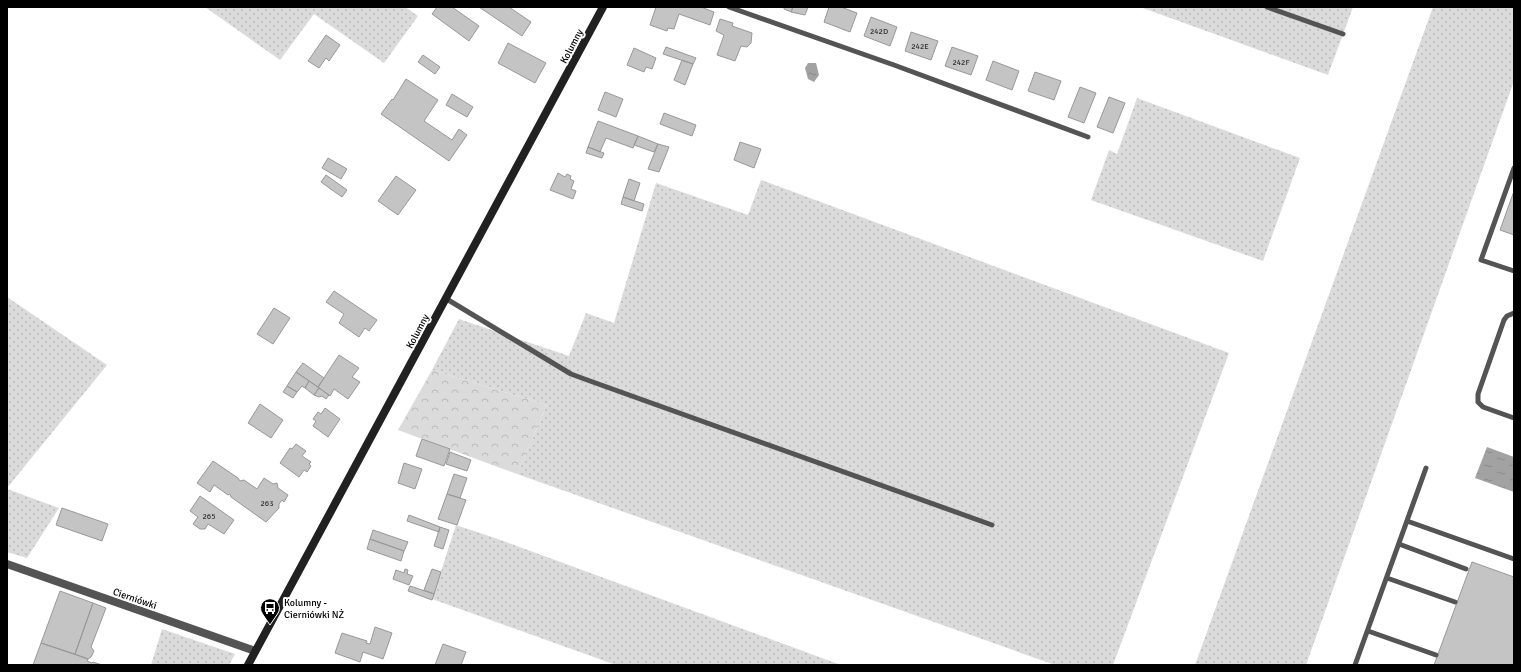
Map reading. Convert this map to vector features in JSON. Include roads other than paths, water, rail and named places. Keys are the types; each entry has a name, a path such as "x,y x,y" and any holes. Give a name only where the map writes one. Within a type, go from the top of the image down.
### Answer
{"street":[{"name":"Kolumny","path":"248,665 603,7"},
{"name":"Cierniówki","path":"7,564 256,651"}],"lane":[{"path":"730,7 886,62 1088,137"},
{"path":"1267,7 1343,34"},
{"path":"1514,168 1481,260 1514,271"},
{"path":"445,298 571,374 992,525"},
{"path":"1514,313 1507,316 1504,320 1478,394 1478,402 1483,407 1514,418"},
{"path":"1355,665 1426,468"},
{"path":"1407,521 1514,559"},
{"path":"1399,544 1466,569"},
{"path":"1387,578 1455,602"},
{"path":"1368,631 1436,655"}],"water":[{"path":"808,63 816,63 819,75 814,82 808,79 805,68"},
{"path":"1487,447 1514,457 1514,492 1475,478"}],"place":[{"name":"Kolumny - Cierniówki NŻ","path":"270,625"}]}
